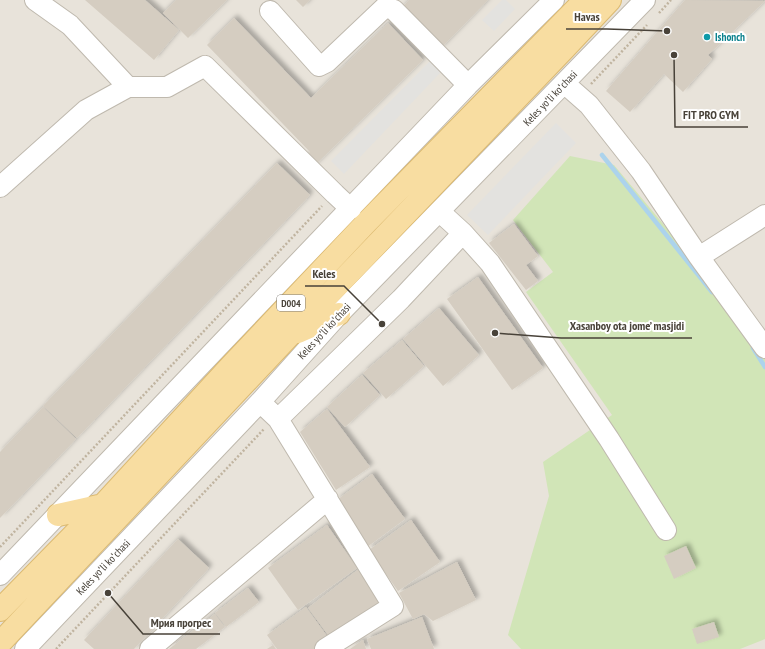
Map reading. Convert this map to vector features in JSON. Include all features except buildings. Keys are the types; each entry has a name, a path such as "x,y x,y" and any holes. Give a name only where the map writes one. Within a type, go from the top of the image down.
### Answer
{"main road":[{"name":"D004","path":"0,610 103,505 230,367 360,230 585,0"},
{"name":"Keles yoʻli koʻchasi","path":"0,643 288,337 610,0"},
{"path":"288,337 339,314"},
{"path":"58,515 103,505"}],"street":[{"path":"35,0 70,25 128,87"},
{"path":"0,574 468,85 554,0"},
{"path":"270,11 319,66 327,62 385,6 394,10 468,85"},
{"name":"Keles yoʻli koʻchasi","path":"25,649 260,402 339,314 440,212 571,89 650,8"},
{"path":"0,187 86,110 128,87 167,88 205,66 351,208"},
{"path":"571,89 589,105 641,171 699,257 765,348"},
{"path":"440,212 463,233 490,263 609,439 666,530"},
{"path":"699,257 765,215"},
{"path":"271,424 401,299 463,233"},
{"path":"260,402 271,424 328,499 393,606 326,649"},
{"path":"150,649 328,499"}],"path":[{"path":"650,8 671,0"},
{"path":"571,89 598,77 650,22"},
{"path":"56,649 271,424"}],"shaded area":[{"path":"0,0 765,0 765,649 0,649"},
{"path":"502,0 506,0 515,9 494,31 482,20"},
{"path":"430,61 441,72 344,174 331,161"},
{"path":"556,123 576,143 488,235 467,215"}],"green space":[{"path":"570,156 614,165 750,328 765,352 765,639 740,649 521,649 508,635 549,496 543,462 612,415 526,292 553,272 513,220"}],"waterway":[{"path":"602,155 712,292"},
{"path":"753,348 765,367"}],"place":[{"name":"Havas","path":"667,31"},
{"name":"Ishonch","path":"707,37"},
{"name":"FIT PRO GYM","path":"674,55"},
{"name":"Keles","path":"382,324"},
{"name":"Xasanboy ota jome’ masjidi","path":"495,333"},
{"name":"Мрия прогрес","path":"108,593"}]}
